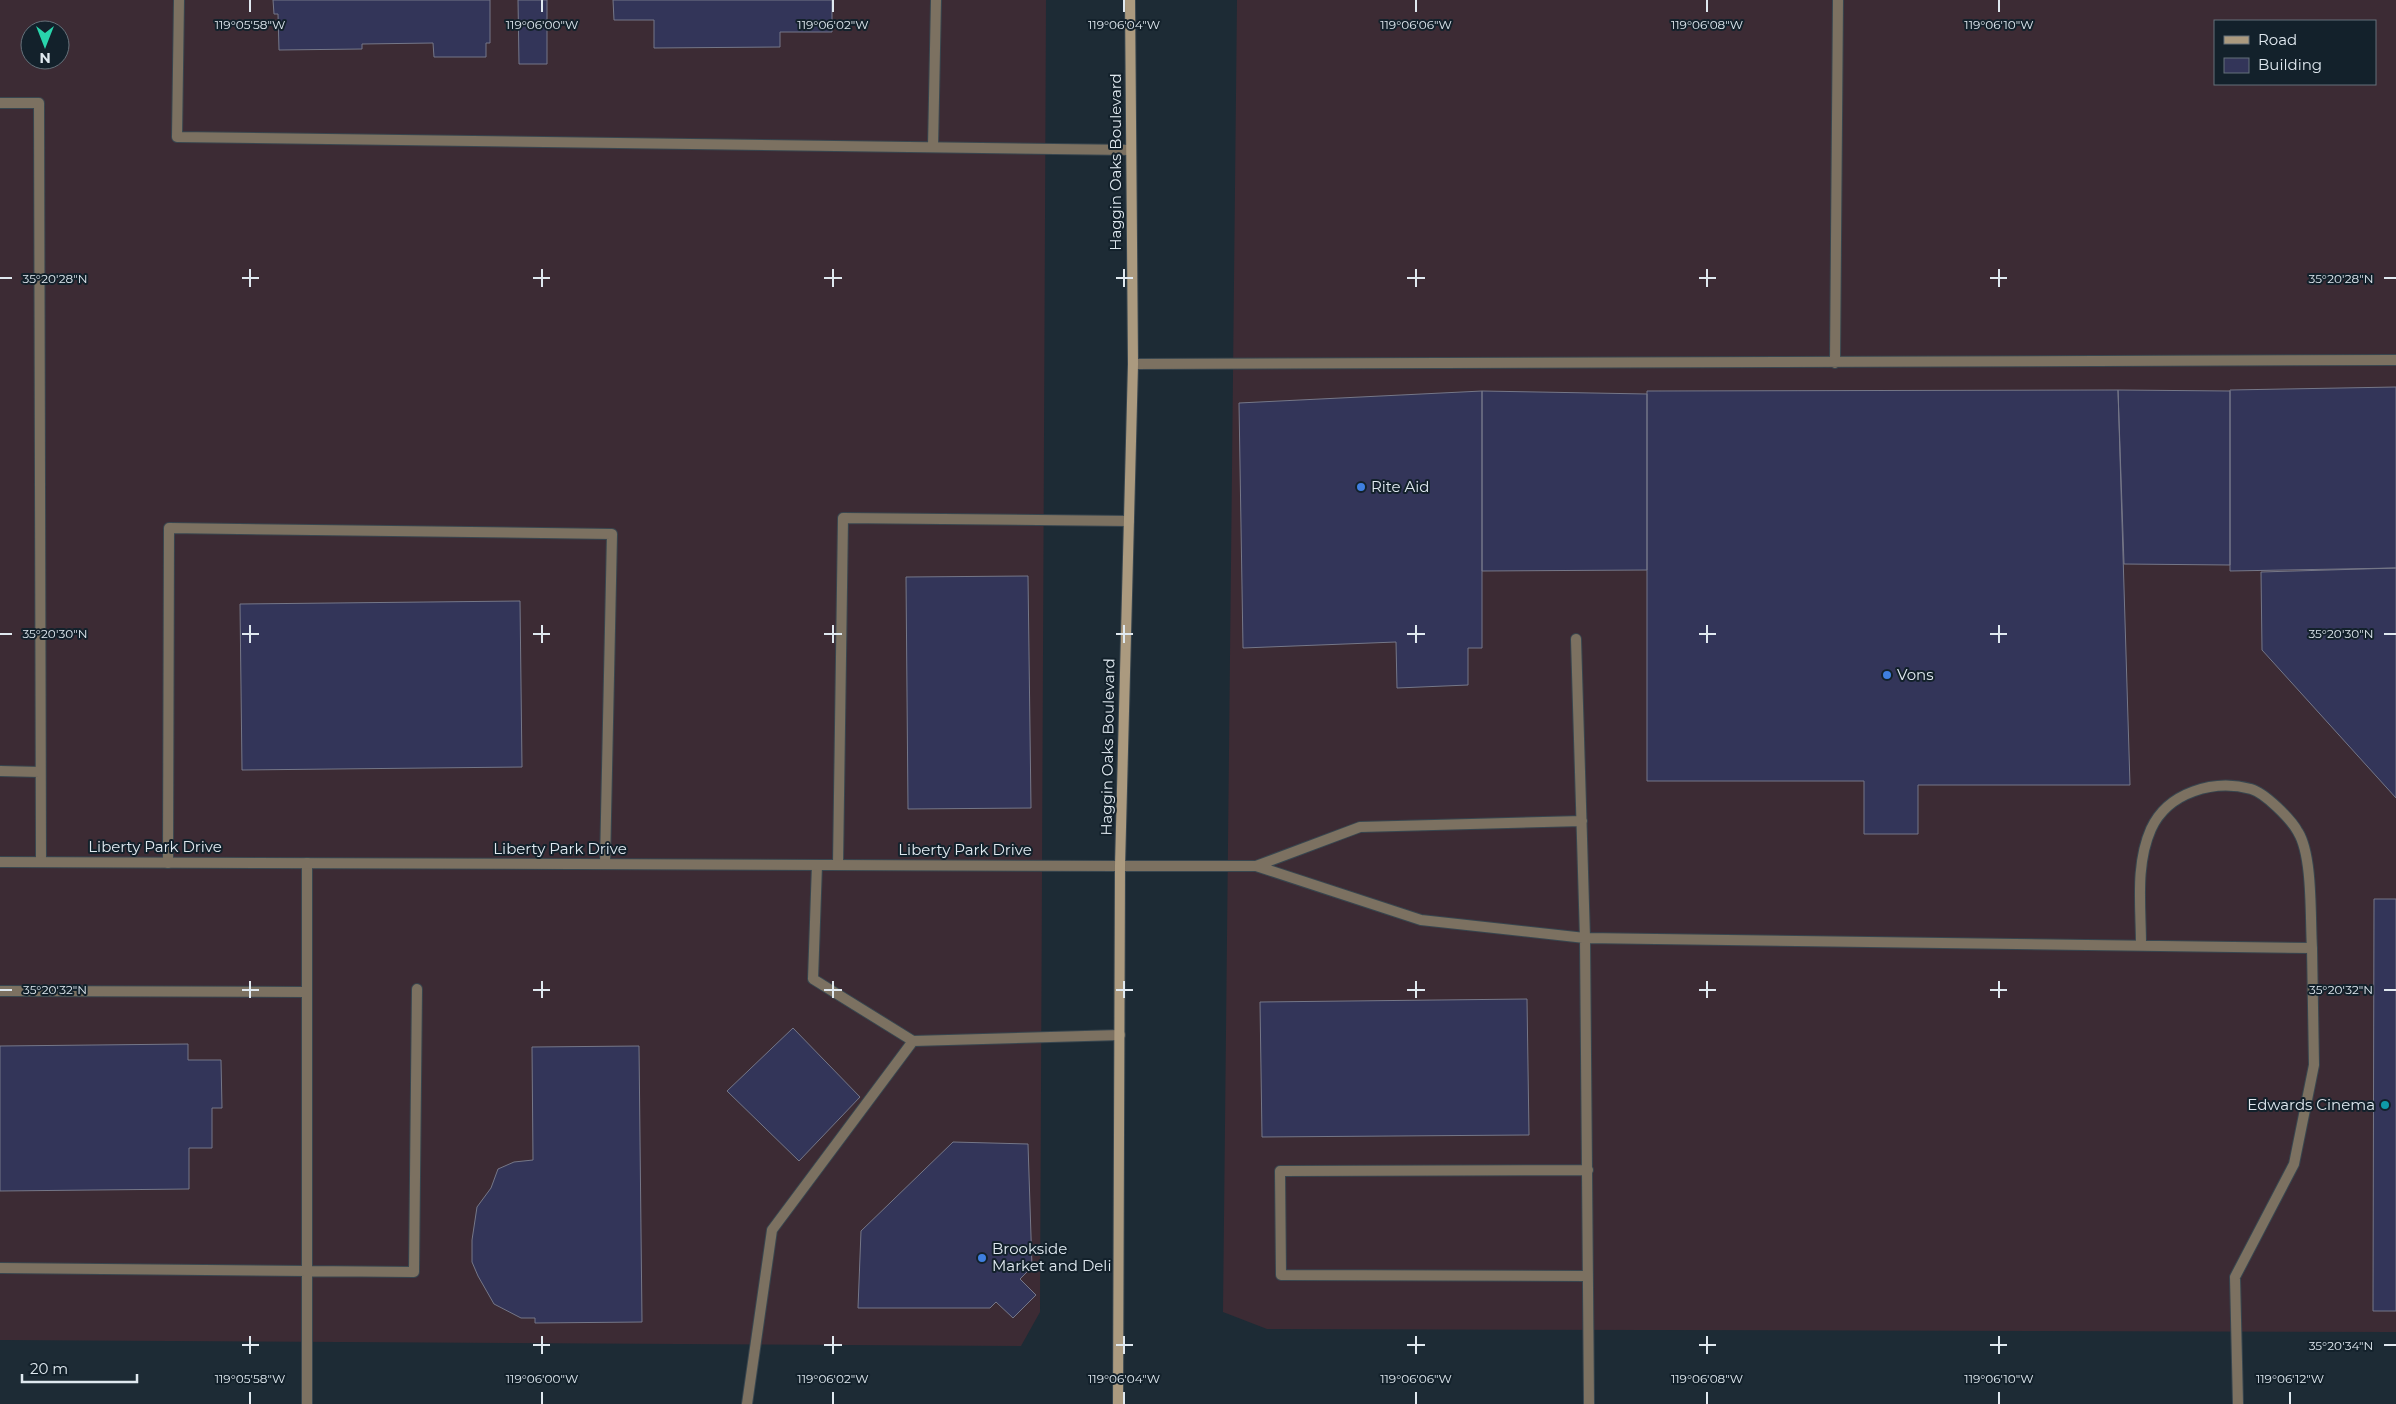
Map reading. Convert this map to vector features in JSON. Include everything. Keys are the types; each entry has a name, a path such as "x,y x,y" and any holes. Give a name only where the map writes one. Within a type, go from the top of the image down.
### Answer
{"street":[{"path":"179,0 177,137 1131,150"},
{"path":"934,147 936,0"},
{"name":"Haggin Oaks Boulevard","path":"1118,1404 1120,866 1133,364 1130,0"},
{"path":"1835,363 1838,0"},
{"path":"0,103 39,103 41,862"},
{"path":"1133,364 2396,360"},
{"path":"838,864 843,518 1129,521"},
{"path":"168,863 169,528 612,534 605,864"},
{"path":"1576,639 1586,938 1589,1404"},
{"path":"0,772 40,772"},
{"path":"2141,945 2142,858 2152,828 2168,806 2192,790 2220,786 2253,790 2284,813 2299,833 2308,864 2314,1065 2294,1164 2235,1277 2238,1404"},
{"path":"1256,866 1360,827 1582,821"},
{"name":"Liberty Park Drive","path":"0,862 1256,866"},
{"path":"307,863 307,1404"},
{"path":"817,864 813,979 913,1041 1120,1036"},
{"path":"1256,866 1421,920 1586,938 2312,948"},
{"path":"0,1268 414,1272 417,989"},
{"path":"0,991 307,992"},
{"path":"747,1404 772,1230 913,1041"},
{"path":"1588,1170 1280,1170 1281,1275 1588,1276"}],"shaded area":[{"path":"0,0 1046,0 1040,1312 1021,1346 0,1340"},
{"path":"1237,0 2396,0 2396,1332 1267,1329 1223,1312"}],"building":[{"path":"273,0 490,0 490,43 486,43 486,57 434,57 433,43 362,44 362,49 279,50 278,14 274,14"},
{"path":"518,0 547,0 547,64 519,64"},
{"path":"613,0 832,0 832,32 780,32 780,47 654,48 654,20 614,20"},
{"path":"2396,387 2396,568 2230,571 2230,390"},
{"path":"2118,390 2230,391 2230,565 2124,564"},
{"name":"Vons","path":"2118,390 2130,785 1918,785 1918,834 1864,834 1864,781 1647,781 1647,391"},
{"path":"1482,391 1647,394 1647,570 1482,571"},
{"name":"Rite Aid","path":"1482,391 1482,648 1468,648 1468,685 1397,688 1396,642 1243,648 1239,403"},
{"path":"2396,568 2396,798 2262,650 2261,572"},
{"path":"1028,576 1031,808 908,809 906,577"},
{"path":"520,601 522,767 242,770 240,604"},
{"name":"Edwards Cinema","path":"2374,899 2396,899 2396,1311 2373,1311"},
{"path":"1527,999 1529,1135 1262,1137 1260,1002"},
{"path":"793,1028 860,1097 799,1161 727,1091"},
{"path":"188,1044 188,1060 221,1060 222,1108 212,1108 212,1148 189,1148 189,1189 0,1191 0,1046"},
{"path":"639,1046 642,1322 535,1323 535,1318 521,1318 494,1304 472,1262 472,1240 477,1207 491,1188 498,1169 514,1162 533,1160 532,1047"},
{"path":"953,1142 1028,1144 1032,1267 1020,1279 1036,1295 1013,1318 996,1302 990,1308 858,1308 861,1231"}],"place":[{"name":"Rite Aid","path":"1361,487"},
{"name":"Vons","path":"1887,675"},
{"name":"Edwards Cinema","path":"2385,1105"},
{"name":"Brookside Market and Deli","path":"982,1258"}]}
